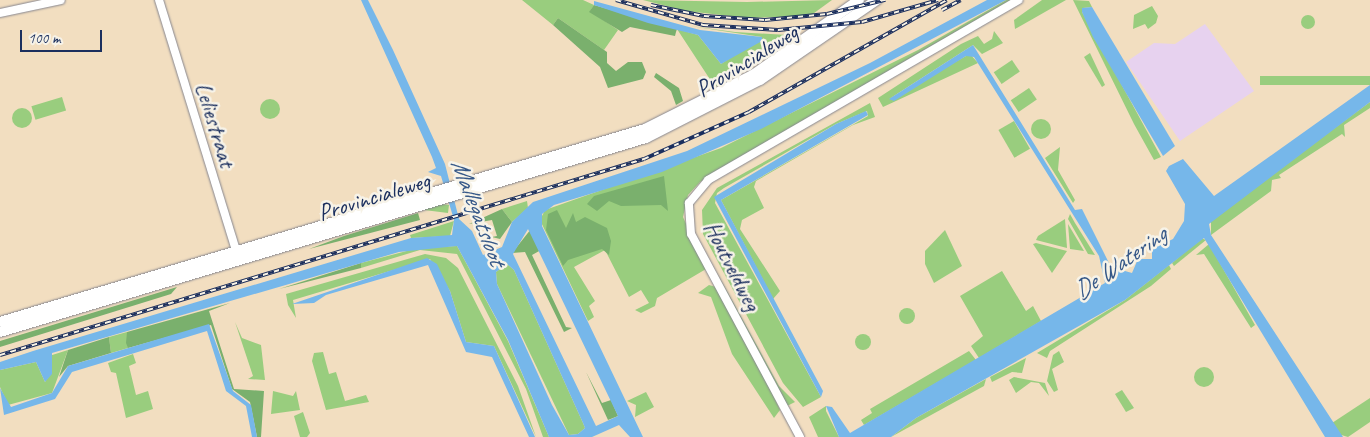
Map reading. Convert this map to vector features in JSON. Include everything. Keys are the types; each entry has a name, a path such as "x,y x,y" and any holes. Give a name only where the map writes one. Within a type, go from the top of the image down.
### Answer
{"main road":[{"name":"Provincialeweg","path":"0,332 238,255 597,145 685,112 753,75 859,0"},
{"name":"Provincialeweg","path":"448,191 600,152 687,120 760,80 877,0"},
{"name":"Provincialeweg","path":"0,322 238,255"}],"street":[{"path":"0,13 61,0"},
{"name":"Leliestraat","path":"159,0 238,255"},
{"name":"Houtveldweg","path":"800,437 691,234 689,203 708,180 1019,0"},
{"name":"Houtveldweg","path":"876,82 1028,0"}],"shaded area":[{"path":"1205,24 1254,91 1180,141 1126,62 1154,43 1175,44"}],"green space":[{"path":"522,0 583,0 594,5 590,11 618,30 604,50 558,18 553,25"},
{"path":"643,0 747,2 832,0 810,16 748,18 686,11"},
{"path":"1006,0 1014,0 700,182 688,195 683,217 706,269 657,298 655,306 641,313 635,310 649,303 641,290 629,297 605,250 574,267 595,301 589,306 594,317 588,321 540,220 545,210 721,148 918,50"},
{"path":"1042,0 1066,0 1015,29 1014,20"},
{"path":"1073,0 1089,1 1092,7 1083,8 1082,12 1161,157 1154,160 1134,124"},
{"path":"594,5 677,29 675,36 630,27 622,32 589,12"},
{"path":"1152,6 1158,16 1156,23 1148,29 1145,24 1133,29 1134,15"},
{"path":"1305,15 1311,15 1315,22 1311,29 1305,29 1301,25 1301,19"},
{"path":"558,18 607,52 607,63 616,71 628,62 642,62 646,72 643,79 608,88 600,67 553,25"},
{"path":"690,26 735,32 788,35 715,87 677,29 698,35 721,64 762,37"},
{"path":"994,31 1003,43 982,54 973,45 889,99 970,54 978,63 883,107 878,98 961,44 978,36 984,44 992,39"},
{"path":"1090,53 1105,85 1102,87 1084,57"},
{"path":"1012,60 1020,72 1002,84 994,72"},
{"path":"656,73 679,88 683,101 676,105 671,91 654,77"},
{"path":"1260,76 1370,76 1370,85 1260,85"},
{"path":"1029,88 1037,100 1019,112 1011,100"},
{"path":"62,97 66,110 35,120 31,106"},
{"path":"270,99 277,102 280,109 277,116 270,119 263,116 260,109 263,102"},
{"path":"1370,102 1370,108 1344,125 1345,137 1342,134 1279,175 1281,178 1272,180 1271,191 1211,235 1211,219"},
{"path":"870,103 875,117 853,125 756,181 754,187 764,208 742,220 740,229 780,291 773,299 721,200 868,116 867,111 836,124 717,193 715,203 821,397 803,407 783,383 703,234 702,210 717,188"},
{"path":"22,108 29,111 32,118 29,125 22,128 15,125 12,118 15,111"},
{"path":"1041,119 1048,122 1051,129 1048,136 1041,139 1034,136 1031,129 1034,122"},
{"path":"1014,121 1030,149 1014,158 998,130"},
{"path":"1060,147 1058,170 1075,200 1073,203 1045,158"},
{"path":"664,176 668,211 661,205 621,206 609,201 597,211 587,204 594,196"},
{"path":"417,201 449,205 448,213 416,209"},
{"path":"527,201 528,208 512,222 502,209"},
{"path":"502,209 512,222 500,239 492,237 497,236 492,220 469,224"},
{"path":"557,210 566,228 573,213 576,222 585,217 607,228 611,241 609,255 602,249 568,260 563,266 546,230 548,214"},
{"path":"418,213 420,220 309,249 344,236"},
{"path":"1070,214 1095,255 1088,254 1068,219"},
{"path":"1065,219 1067,248 1036,240 1038,236"},
{"path":"454,221 450,236 411,238 410,235"},
{"path":"1068,224 1084,251 1070,249"},
{"path":"531,229 541,250 532,255 566,327 572,328 564,332 525,252 512,253"},
{"path":"945,230 962,266 934,283 925,264 925,251"},
{"path":"1201,238 1206,240 1174,266 1172,263"},
{"path":"1036,243 1067,251 1052,273 1033,244"},
{"path":"1209,244 1255,325 1251,328 1204,254 1196,255"},
{"path":"457,246 508,341 549,437 543,437 526,389 457,254 420,250 361,268 361,263 418,248"},
{"path":"425,254 446,258 458,268 518,386 536,437 494,346 466,342 450,291 430,259 293,300 296,318 288,305 286,294"},
{"path":"361,263 361,268 279,289"},
{"path":"507,264 514,270 583,423 585,428 578,434 569,435 497,284 496,272"},
{"path":"1169,265 1171,269 1151,286 1050,351 1047,358 1037,353 1125,300"},
{"path":"716,271 779,386 795,402 787,406"},
{"path":"1002,271 1026,311 1033,306 1041,321 979,358 971,346 983,336 960,296"},
{"path":"709,285 716,287 769,386 780,410 774,418 732,354 711,297 698,293"},
{"path":"177,287 171,294 0,347 0,341"},
{"path":"230,303 209,311 234,389 264,391 261,437 257,437 250,402 232,389 211,325 128,348 126,343 127,332"},
{"path":"904,308 910,308 915,313 913,322 904,324 899,319 899,313"},
{"path":"235,322 242,338 261,345 265,380 248,379 253,376"},
{"path":"127,332 128,348 111,353 109,337"},
{"path":"860,334 866,334 871,339 869,348 860,350 855,345 855,339"},
{"path":"109,337 111,353 68,366 59,377 68,350"},
{"path":"68,350 52,393 8,405 0,387 0,370 36,362 45,382 52,371 49,356"},
{"path":"969,351 976,360 864,425 861,420 872,413 870,409"},
{"path":"1059,351 1064,362 1052,369 1058,390 1054,392 1047,381 1053,355"},
{"path":"323,352 329,374 336,372 345,401 366,395 369,402 326,410 312,361 314,353"},
{"path":"133,354 136,363 129,366 136,395 148,391 153,409 126,418 116,373 111,372 108,363"},
{"path":"1026,358 1022,373 1012,372 992,382 990,377"},
{"path":"1204,367 1211,370 1214,377 1211,384 1204,387 1197,384 1194,377 1197,370"},
{"path":"586,372 602,403 611,400 618,416 608,420"},
{"path":"1014,377 1045,383 1049,396 1039,383 1031,382 1016,393 1009,380"},
{"path":"986,379 984,386 891,437 916,418"},
{"path":"1122,390 1134,408 1126,412 1115,394"},
{"path":"273,391 293,396 296,391 300,410 271,414"},
{"path":"646,392 654,407 635,417 636,405 627,401"},
{"path":"1370,398 1370,422 1348,437 1338,434 1332,423"},
{"path":"826,406 826,411 839,437 818,437 809,417"},
{"path":"303,412 310,433 307,437 300,437 294,416"}],"water":[{"path":"361,0 368,0 393,50 445,164 459,219 472,231 483,255 502,247 512,222 533,202 687,151 870,63 987,0 1006,0 761,129 662,172 554,205 542,214 542,226 643,437 630,437 619,425 592,437 549,437 508,340 457,246 399,252 52,353 52,374 45,382 36,362 0,370 0,362 33,351 411,238 452,235 454,220 441,176 428,172 436,168","holes":["528,229 618,416 596,426 513,254","507,264 514,270 583,423 585,428 578,434 569,435 552,405 497,284 496,272"]},
{"path":"594,1 700,30 762,37 762,41 721,64 698,35 648,23 594,5"},
{"path":"1092,7 1175,146 1163,156 1093,37 1082,12 1082,8"},
{"path":"973,45 1075,210 1082,209 1111,267 1132,273 1138,259 1152,259 1152,249 1173,239 1184,221 1185,204 1166,171 1169,166 1183,159 1214,196 1370,85 1370,102 1209,224 1211,235 1343,437 1325,437 1204,238 1125,300 916,418 891,437 839,437 826,406 832,407 850,433 1105,283 1099,256 974,57 966,56 894,101 889,99"},
{"path":"866,111 868,115 721,200 823,391 821,397 714,197 836,124"},
{"path":"427,258 437,264 450,291 466,342 494,346 535,437 529,437 492,357 466,352 428,265 326,295 314,303 292,304"},
{"path":"209,324 233,391 251,405 257,437 252,437 246,406 226,391 207,331 72,372 55,399 4,415 0,388 11,407 52,393 68,366"}],"railway":[{"path":"616,0 703,25 778,30 862,22 938,0"},
{"path":"651,5 704,16 765,20 827,14 885,0"},
{"path":"0,355 644,159 749,112 947,0"},
{"path":"942,10 961,0"}],"water label":[{"name":"Mallegatsloot","path":"478,212"},
{"name":"De Watering","path":"1120,263"}]}
